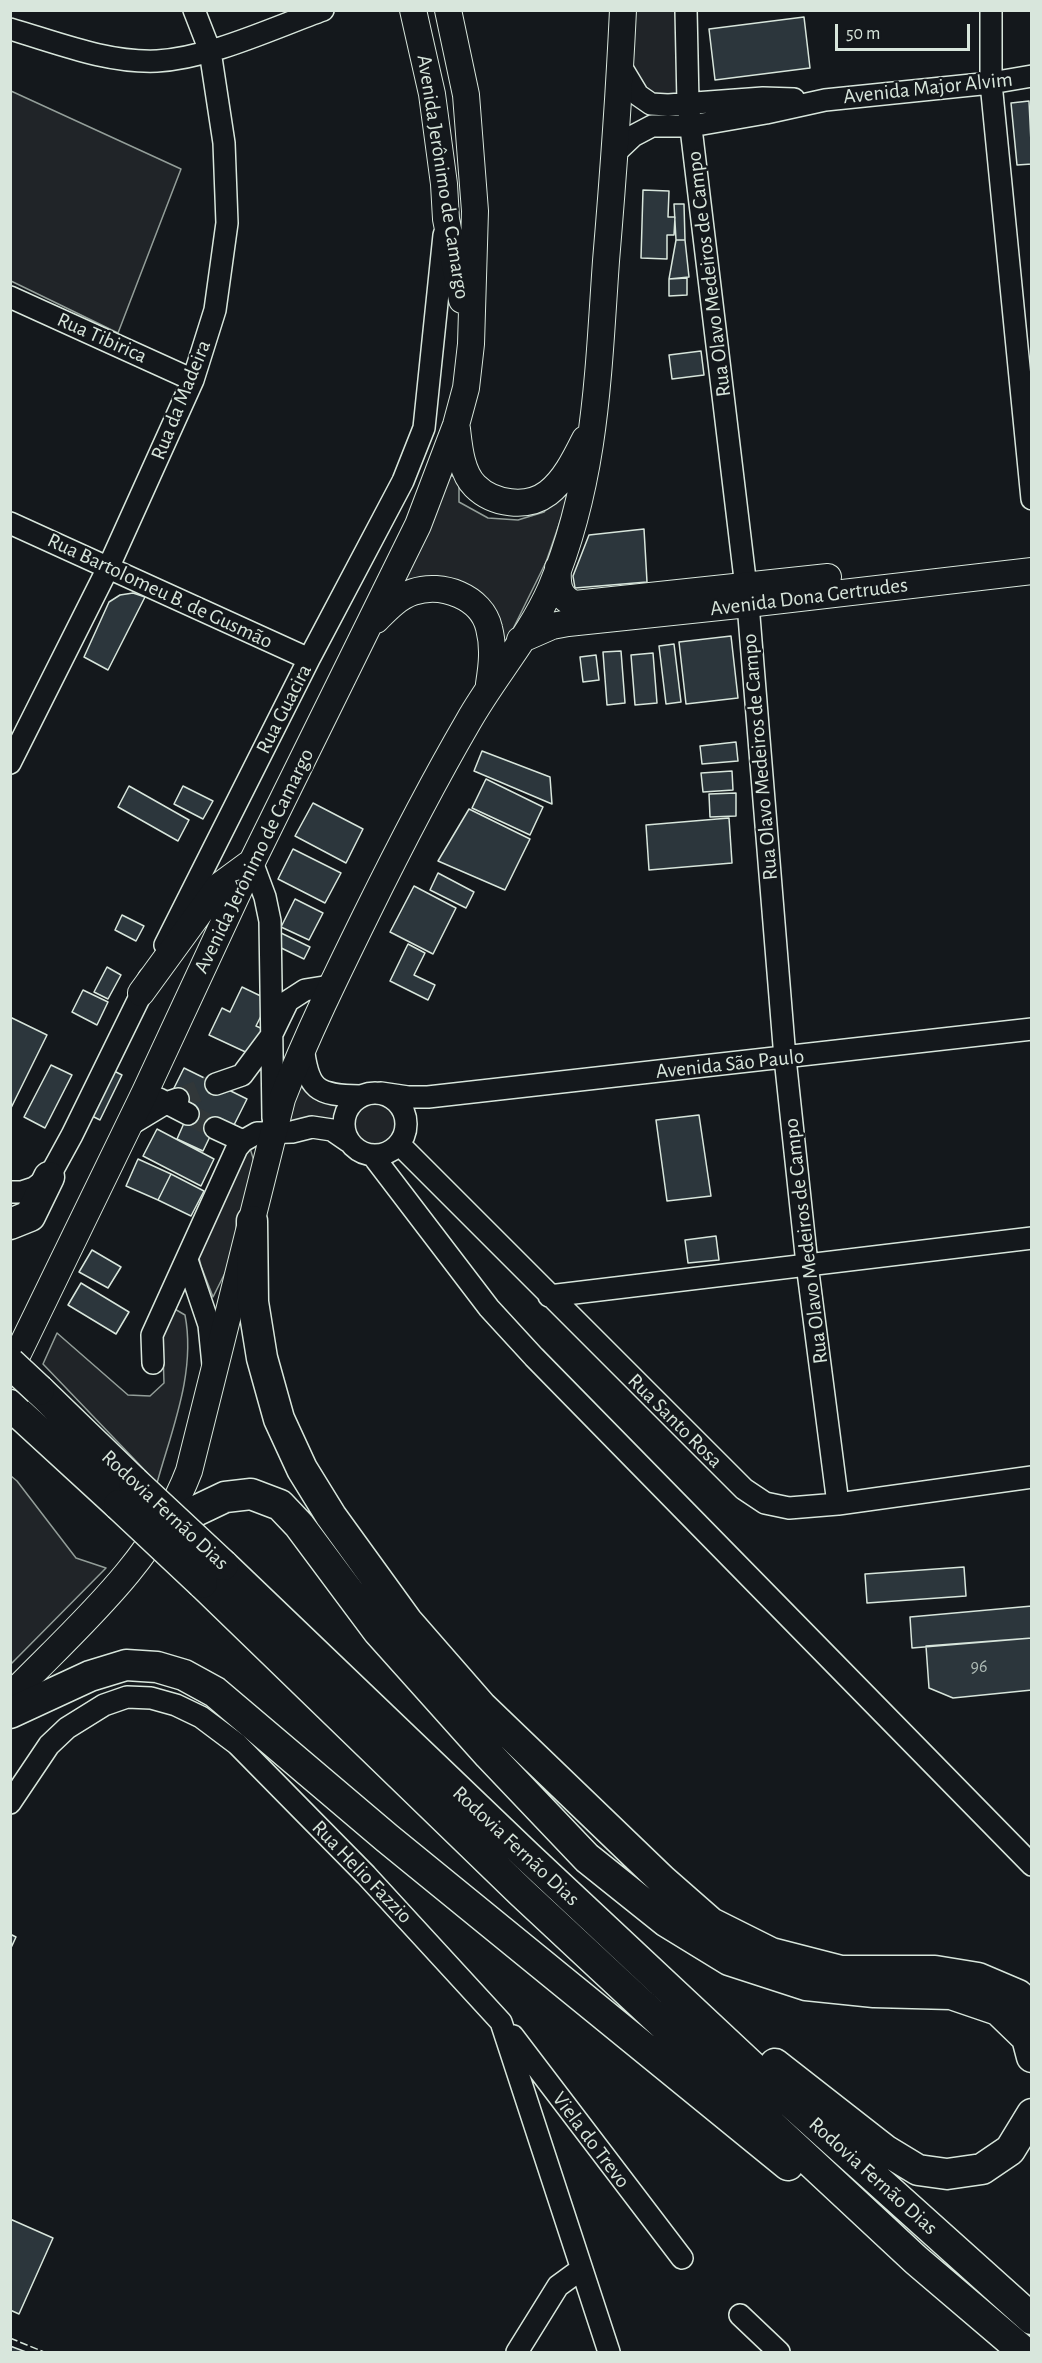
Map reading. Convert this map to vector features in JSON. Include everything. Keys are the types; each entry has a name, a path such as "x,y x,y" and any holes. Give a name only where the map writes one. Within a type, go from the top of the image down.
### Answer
{"highway":[{"path":"10,1224 30,1216 49,1177"},
{"path":"252,1221 253,1302 262,1358 279,1419 302,1469 331,1516 407,1621 483,1707 662,1880 711,1923 771,1953 841,1971 935,1971 978,1978 1018,1995 1032,2008"},
{"name":"Rodovia Fernão Dias","path":"10,1363 39,1390 126,1493 212,1574 526,1856 776,2089 1032,2319"},
{"name":"Rodovia Fernão Dias","path":"17,1412 126,1493"},
{"path":"162,1527 225,1497 251,1494 280,1505 299,1525 378,1631 489,1755 587,1858 667,1922 729,1960 806,1985 874,1992 951,1994 998,2010 1027,2038 1032,2057"},
{"name":"Rodovia Fernão Dias","path":"212,1574 521,1892 916,2260 1024,2352"},
{"path":"10,1713 90,1676 126,1665 157,1667 183,1674 215,1692 387,1838 744,2130 849,2212 916,2260"},
{"path":"526,1856 729,2028 885,2150 918,2170 947,2174 982,2169 1010,2150 1032,2114"}],"main road":[{"name":"Avenida Jerônimo de Camargo","path":"413,10 432,94 444,184 446,219 471,344"},
{"name":"Avenida Jerônimo de Camargo","path":"10,1370 128,1126 169,1102 252,862 418,525 456,425 466,388 471,344 475,211 466,95 448,10"},
{"path":"10,1696 100,1602 162,1527 179,1498 189,1471 282,1099 303,1046 330,986 416,817 488,687 537,616 559,565 580,498 594,424 615,153 622,10"},
{"path":"456,425 460,457 474,485 498,500 523,503 548,493 570,468 594,424"},
{"name":"Avenida Dona Gertrudes","path":"747,595 1032,555"},
{"path":"559,565 557,582 565,601 575,604 586,613"},
{"name":"Avenida Dona Gertrudes","path":"520,640 586,613 747,595 1032,571"},
{"path":"369,625 392,603 413,592 437,588 461,594 477,608 489,626 493,658 488,687"},
{"path":"141,993 219,886 252,862"}],"street":[{"name":"Rua da Madeira","path":"10,764 109,566 193,380 215,310 227,223 224,143 210,51 194,10"},
{"path":"10,29 111,58 158,61 210,51 323,10"},
{"name":"Rua Olavo Medeiros de Campo","path":"686,10 688,104 747,595 785,1058 807,1264 838,1504"},
{"path":"991,10 991,83 1032,499"},
{"name":"Avenida Major Alvim","path":"620,65 638,95 651,104 688,104 763,98 825,100"},
{"name":"Avenida Major Alvim","path":"615,153 633,136 652,126 691,126 825,100 991,83 1032,76"},
{"name":"Rua Guacira","path":"49,1177 309,659 403,481 424,428 446,219"},
{"name":"Rua Tibirica","path":"10,297 193,380"},
{"name":"Rua Bartolomeu B. de Gusmão","path":"10,523 109,566 309,659"},
{"path":"252,862 265,897 270,921 274,1133"},
{"path":"216,1084 242,1075 271,1036 288,1001 305,990 330,986"},
{"name":"Avenida São Paulo","path":"381,1093 429,1097 1032,1029"},
{"path":"303,1046 306,1071 312,1084 327,1093 360,1096 381,1093 391,1097 405,1114 403,1134"},
{"path":"348,1141 343,1122 345,1112 360,1096"},
{"path":"153,1363 152,1335 237,1148 243,1141 257,1133 274,1133 312,1126 332,1130 355,1149 373,1155 383,1155 403,1134 419,1104 429,1097"},
{"path":"214,1128 243,1141"},
{"name":"Rua Santo Rosa","path":"403,1134 549,1296 744,1490 765,1503 789,1508 838,1504 1032,1477"},
{"path":"373,1155 489,1308 534,1357 1032,1865"},
{"path":"10,1192 22,1192 34,1188 49,1177"},
{"path":"549,1296 1032,1238"},
{"path":"187,1260 208,1325 213,1371"},
{"name":"Rua Helio Fazzio","path":"10,1803 49,1745 83,1716 127,1697 151,1698 176,1705 201,1717 237,1744 366,1875 501,2022 580,2270 609,2352"},
{"name":"Viela do Trevo","path":"501,2022 682,2258"},
{"path":"517,2352 558,2286 580,2270"},
{"path":"740,2315 779,2352"}],"shaded area":[{"path":"634,11 679,11 679,96 655,98 633,77"},
{"path":"11,91 181,169 118,333 11,281"},
{"path":"450,475 459,479 459,502 488,518 518,520 544,512 565,487 570,493 546,562 506,646 499,648 484,598 465,583 436,576 395,587"},
{"path":"300,1079 304,1089 349,1103 341,1120 341,1130 288,1128"},
{"path":"371,1102 388,1108 398,1121 396,1133 388,1142 378,1146 368,1145 358,1140 352,1132 350,1122 356,1112"},
{"path":"249,1145 254,1161 229,1265 213,1297 197,1250"},
{"path":"173,1308 185,1315 188,1336 187,1358 181,1400 157,1483 43,1364 57,1333 128,1395 150,1396 164,1383 162,1321"},
{"path":"11,1476 76,1558 106,1568 11,1664"}],"building":[{"path":"804,17 810,68 715,80 709,29"},
{"path":"1029,101 1032,164 1017,165 1011,103"},
{"path":"643,190 669,191 668,217 675,217 674,235 667,235 667,259 641,258"},
{"path":"674,204 684,204 685,240 676,240"},
{"path":"676,240 685,240 689,277 669,279"},
{"path":"687,278 687,295 669,296 669,279"},
{"path":"701,351 704,375 672,379 669,355"},
{"path":"644,529 647,582 575,588 573,576 589,535"},
{"path":"133,593 145,597 108,670 84,657 109,602 120,595"},
{"path":"731,636 738,698 686,704 679,642"},
{"path":"674,644 681,702 666,704 659,646"},
{"path":"621,651 625,703 607,705 603,652"},
{"path":"653,653 657,703 635,705 631,655"},
{"path":"596,655 599,680 583,682 580,657"},
{"path":"736,742 738,761 702,764 700,746"},
{"path":"482,751 550,777 552,804 474,771"},
{"path":"732,771 733,790 703,792 701,773"},
{"path":"486,779 543,807 530,835 472,808"},
{"path":"129,786 189,820 178,841 118,807"},
{"path":"183,786 213,801 203,819 174,804"},
{"path":"736,793 736,816 710,817 709,794"},
{"path":"313,803 363,829 346,863 295,836"},
{"path":"469,809 530,839 505,890 438,861"},
{"path":"729,818 732,863 649,870 646,825"},
{"path":"293,849 341,873 325,903 278,879"},
{"path":"438,873 474,892 466,908 430,890"},
{"path":"414,886 456,908 433,954 390,932"},
{"path":"295,899 323,913 309,940 281,927"},
{"path":"122,915 144,926 136,941 115,930"},
{"path":"281,933 310,947 304,959 275,945"},
{"path":"408,944 425,953 414,975 435,985 428,1000 390,981"},
{"path":"107,967 121,975 108,999 94,992"},
{"path":"242,987 269,1000 256,1026 265,1030 252,1055 209,1035 222,1008 230,1012"},
{"path":"83,990 108,1002 97,1025 72,1012"},
{"path":"10,1017 47,1035 10,1110"},
{"path":"51,1065 72,1075 45,1128 24,1117"},
{"path":"184,1068 247,1099 233,1127 218,1120 203,1151 177,1139 188,1114 170,1096"},
{"path":"114,1071 122,1075 100,1120 92,1116"},
{"path":"699,1115 711,1196 667,1201 656,1120"},
{"path":"157,1129 214,1159 201,1186 143,1156"},
{"path":"138,1159 171,1174 158,1200 126,1186"},
{"path":"171,1174 204,1191 191,1216 158,1200"},
{"path":"716,1236 719,1260 688,1263 685,1240"},
{"path":"92,1250 121,1267 108,1288 79,1272"},
{"path":"81,1283 129,1312 116,1334 68,1305"},
{"path":"964,1567 966,1596 867,1603 865,1574"},
{"path":"1032,1606 1032,1638 912,1648 910,1617"},
{"path":"1032,1638 1032,1690 953,1698 929,1688 926,1646"},
{"path":"10,1934 16,1937 10,1950"},
{"path":"10,2219 53,2238 19,2314 10,2310"},
{"path":"10,2346 26,2352 10,2352"}],"tunnel":[{"path":"178,1099 216,1084"},
{"path":"188,1114 215,1128"}],"fence":[{"path":"10,2338 44,2352"}]}
